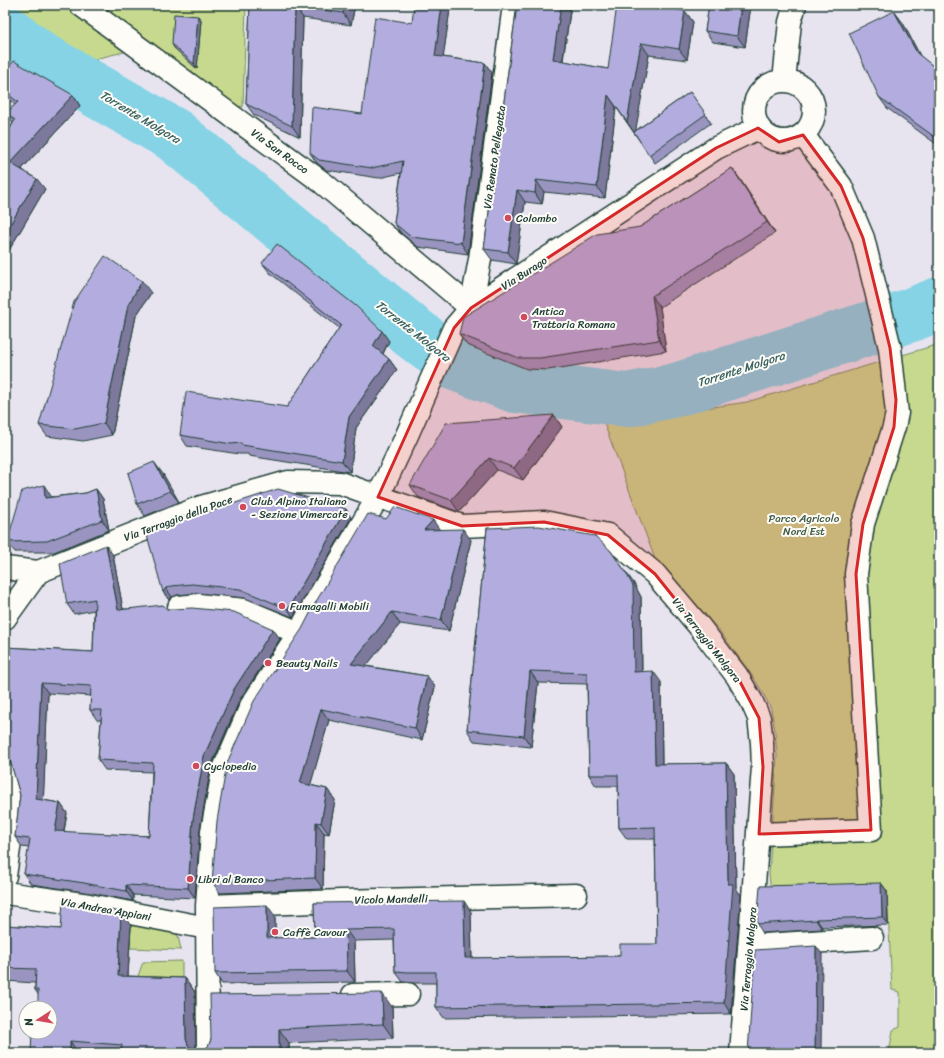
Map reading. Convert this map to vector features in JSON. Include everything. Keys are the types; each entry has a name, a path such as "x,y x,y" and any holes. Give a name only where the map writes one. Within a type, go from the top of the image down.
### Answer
{"street":[{"name":"Via San Rocco","path":"81,5 323,183 470,308"},
{"name":"Via Renato Pellegatta","path":"470,308 480,259 514,5"},
{"path":"784,81 790,22 795,5"},
{"path":"784,81 793,82 801,86 813,101 814,110 813,120 809,129 803,135 796,140 779,142 764,135 758,128 753,113 757,97 768,85 784,81"},
{"name":"Via Burago","path":"208,1053 207,906 212,831 223,771 251,706 299,633 378,496 407,435 454,328 470,308 716,148 758,128"},
{"path":"759,834 871,830 856,574 863,524 893,432 897,413 890,348 863,238 841,186 803,135"},
{"name":"Via Terraggio della Pace","path":"5,568 38,572 201,507 288,482 340,483 378,496"},
{"name":"Via Terraggio Molgora","path":"378,496 462,526 544,522 608,535 654,574 699,626 737,676 751,700 759,718 763,767 741,1053"},
{"path":"5,618 38,572"},
{"path":"191,601 244,610 299,633"},
{"path":"5,774 15,808 5,876"},
{"name":"Via Andrea Appiani","path":"5,892 89,904 207,928"},
{"name":"Vicolo Mandelli","path":"207,906 576,895"},
{"path":"749,946 872,938"},
{"path":"335,995 408,994"},
{"path":"208,997 230,997"}],"highlighted area":[{"path":"758,128 779,142 803,135 841,186 863,238 890,348 896,400 894,427 863,524 856,574 871,830 759,834 763,767 759,718 737,676 655,574 608,535 544,522 462,526 378,497 454,328 471,308 716,148"}],"green space":[{"path":"5,5 246,5 243,107 230,105 153,45 36,73 5,74"},
{"name":"Parco Agricolo Nord Est","path":"939,344 939,1053 889,1053 893,1030 900,1027 900,992 892,990 887,891 771,894 769,874 777,756 771,709 762,691 749,671 718,629 655,559 604,423 747,402"},
{"path":"131,924 170,929 178,936 181,950 130,948"},
{"path":"182,961 182,992 133,990 143,962"}],"building":[{"path":"250,5 345,5 343,13 295,6 292,126 246,104"},
{"path":"414,5 442,5 435,56 485,63 461,243 411,237 394,223 403,161 372,168 319,160 310,153 312,107 362,114 375,17 412,23"},
{"path":"517,5 561,5 553,59 608,69 617,5 660,5 660,7 685,11 679,49 641,43 627,122 608,95 597,187 536,180 535,193 517,190 508,252 484,249"},
{"path":"709,5 741,5 737,36 705,31"},
{"path":"894,11 917,53 939,71 939,140 879,97 849,33"},
{"path":"174,14 198,16 194,64 172,44"},
{"path":"14,61 73,95 10,163 37,179 5,233 5,137 15,120 6,113 18,102 5,92 5,71"},
{"path":"690,92 706,114 649,155 634,132"},
{"path":"732,168 767,222 652,296 659,340 540,358 519,358 459,334 463,317 597,234 640,227"},
{"path":"277,244 356,306 382,331 373,346 389,359 349,417 342,461 242,445 241,443 231,444 180,435 186,392 287,407 341,325 262,263"},
{"path":"105,256 142,281 128,305 104,423 75,429 39,425 74,302"},
{"path":"554,415 514,468 489,458 451,500 410,485 446,423"},
{"path":"154,462 170,491 137,504 128,473"},
{"path":"44,485 45,498 86,493 96,489 102,520 47,541 7,542 22,491"},
{"path":"278,489 346,509 288,609 240,589 192,584 172,586 166,588 163,592 146,532 185,516 187,519"},
{"path":"395,507 433,520 424,530 463,529 441,620 392,612 351,664 427,676 415,728 321,709 300,783 327,789 321,823 316,822 315,878 212,882 217,821 227,763 254,701 302,629 317,600 368,514 386,519"},
{"path":"539,526 595,536 610,550 625,571 633,586 634,672 653,671 655,764 726,763 728,884 733,884 724,1003 436,1007 436,972 395,971 394,929 346,930 347,971 215,973 214,907 267,905 267,938 315,937 314,903 464,901 465,958 620,956 620,944 657,944 655,827 619,828 618,775 589,775 587,673 530,671 524,736 467,730 487,528"},
{"path":"106,545 118,610 163,605 167,609 192,608 234,612 273,629 234,689 204,756 193,819 188,888 126,885 126,891 24,874 30,839 15,837 20,795 10,760 5,754 5,647 93,652 95,599 67,604 60,564","holes":["41,683 91,686 90,710 102,710 98,760 153,763 149,836 55,831 60,803 36,799"]},
{"path":"881,883 882,917 816,919 757,924 760,886"},
{"path":"63,901 121,912 118,976 185,978 186,1039 192,1050 204,1050 209,1045 211,1039 210,995 382,993 383,1024 279,1029 279,1053 121,1053 122,1045 70,1041 70,1053 31,1053 32,1040 58,1040 58,1000 38,1000 38,990 35,990 36,969 5,968 5,925 61,929"},
{"path":"816,946 815,1053 748,1053 755,950"}],"waterway":[{"name":"Torrente Molgora","path":"5,31 41,59 174,135 412,332 455,364 515,386 627,400 676,390 908,316 939,304"}],"place":[{"name":"Colombo","path":"508,218"},
{"name":"Antica Trattoria Romana","path":"524,317"},
{"name":"Club Alpino Italiano - Sezione Vimercate","path":"243,507"},
{"name":"Fumagalli Mobili","path":"282,606"},
{"name":"Beauty Nails","path":"268,663"},
{"name":"Cyclopedia","path":"196,766"},
{"name":"Libri al Banco","path":"190,879"},
{"name":"Caffè Cavour","path":"275,932"}]}
